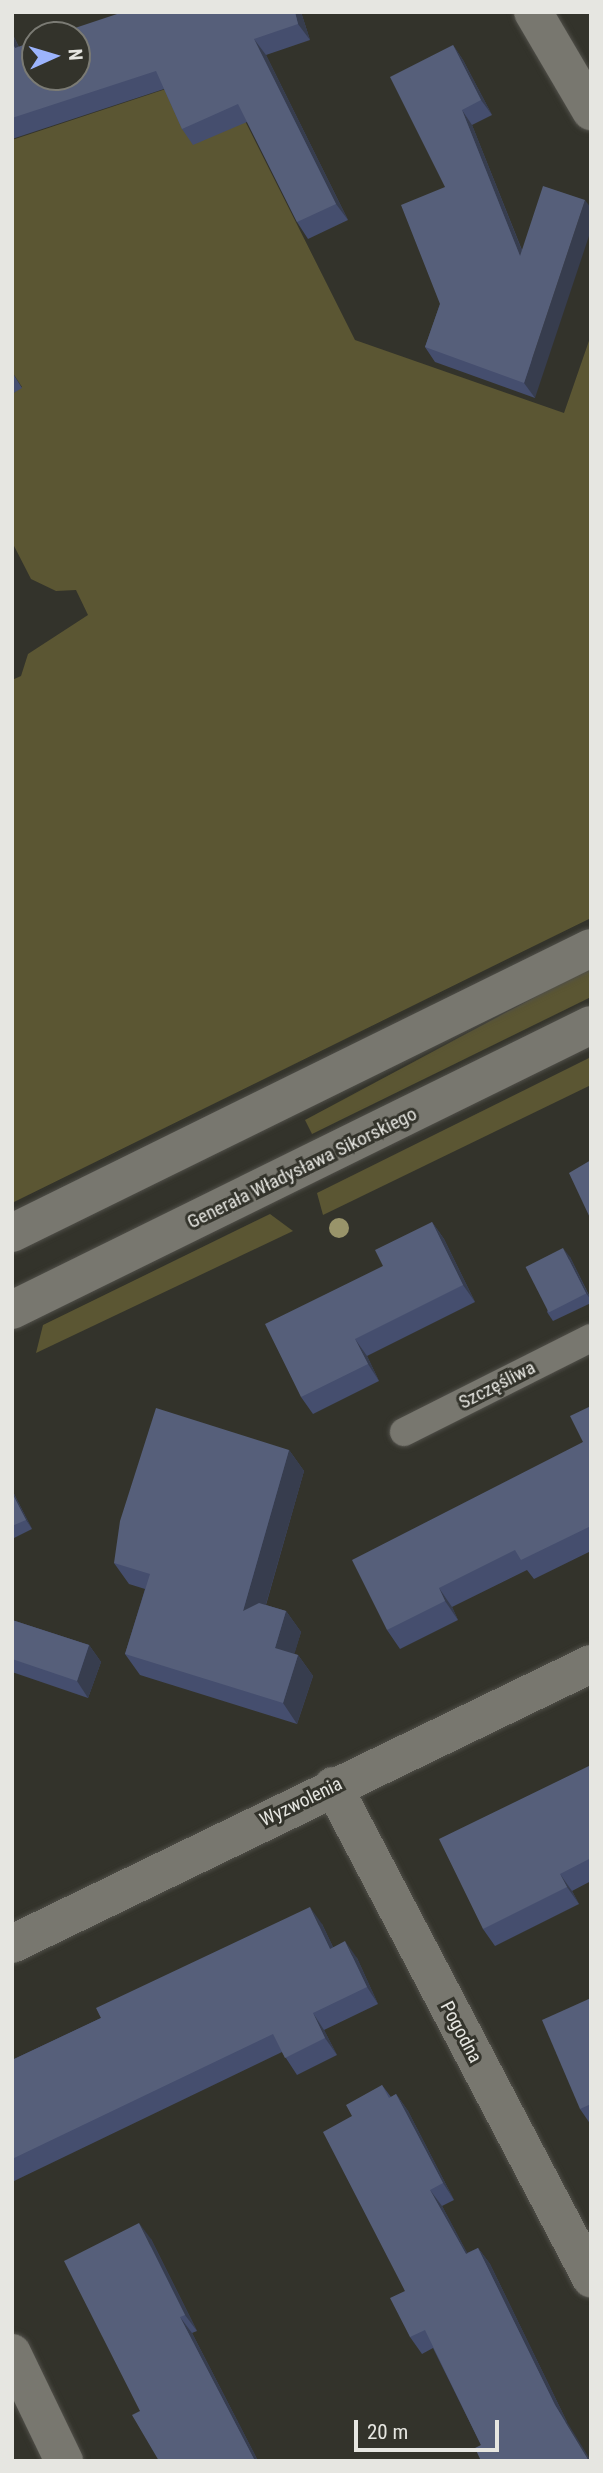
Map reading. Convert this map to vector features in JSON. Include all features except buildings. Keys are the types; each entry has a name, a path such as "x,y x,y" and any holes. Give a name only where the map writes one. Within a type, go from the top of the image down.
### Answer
{"street":[{"path":"533,12 591,111"},
{"path":"12,1233 591,948"},
{"name":"Generała Władysława Sikorskiego","path":"12,1310 591,1026"},
{"name":"Wyzwolenia","path":"12,1944 332,1786 591,1664"},
{"name":"Pogodna","path":"332,1786 591,2278"},
{"path":"12,2353 64,2461"}],"lane":[{"name":"Szczęśliwa","path":"404,1432 591,1338"}],"shaded area":[{"path":"220,71 355,340 564,413 591,335 591,918 12,1203 12,680 21,676 28,654 88,615 76,590 56,591 31,579 12,542 12,394 22,387 12,372 12,140"},
{"path":"591,967 591,997 312,1134 305,1120"},
{"path":"591,1057 591,1085 323,1215 317,1193"},
{"path":"270,1214 293,1231 36,1353 43,1325"}]}
